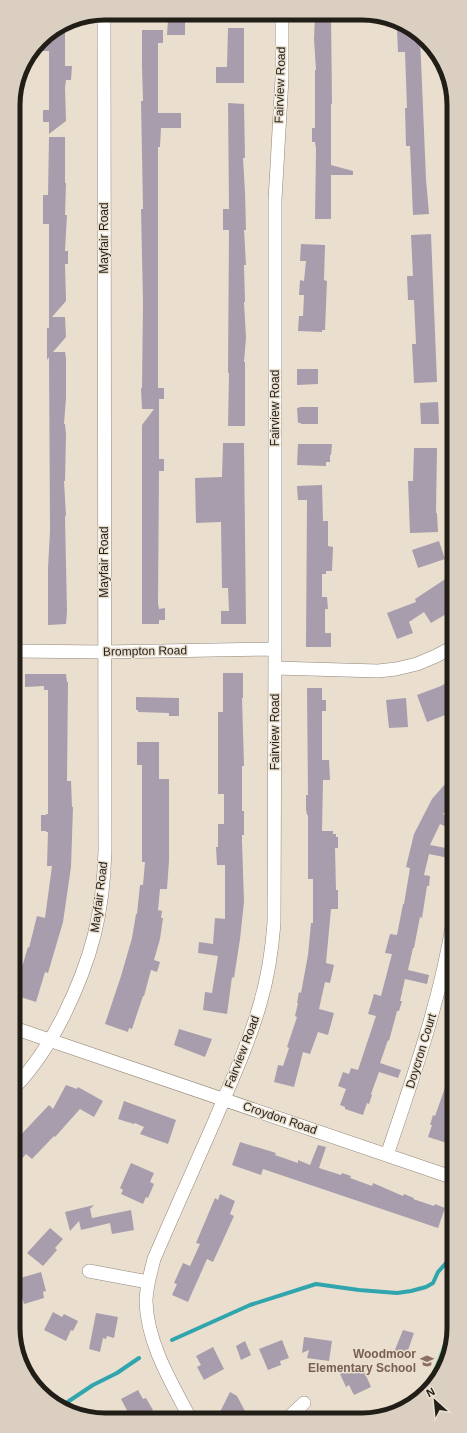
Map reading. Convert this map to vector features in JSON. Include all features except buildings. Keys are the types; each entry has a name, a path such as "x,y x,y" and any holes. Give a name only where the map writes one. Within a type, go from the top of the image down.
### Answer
{"street":[{"name":"Mayfair Road","path":"20,1081 51,1041 76,991 87,961 97,925 104,883 104,20"},
{"name":"Fairview Road","path":"187,1413 164,1367 153,1340 148,1320 146,1300 148,1282 154,1259 249,1038 260,1004 272,947 274,923 275,200 282,78 282,20"},
{"name":"Brompton Road","path":"20,651 104,652 275,650"},
{"path":"275,668 396,669 417,664 447,650"},
{"name":"Doycron Court","path":"386,1155 420,1058 447,950"},
{"name":"Croydon Road","path":"20,1030 447,1176"},
{"path":"89,1271 148,1282"},
{"path":"293,1413 304,1403"}],"green space":[{"path":"447,1334 442,1355 429,1380"}],"waterway":[{"path":"172,1340 250,1305 316,1284 359,1290 397,1293 426,1287 433,1283 438,1272 447,1262"},
{"path":"66,1403 93,1385 117,1373 139,1358"}],"place":[{"name":"Woodmoor Elementary School","path":"427,1361"}]}
